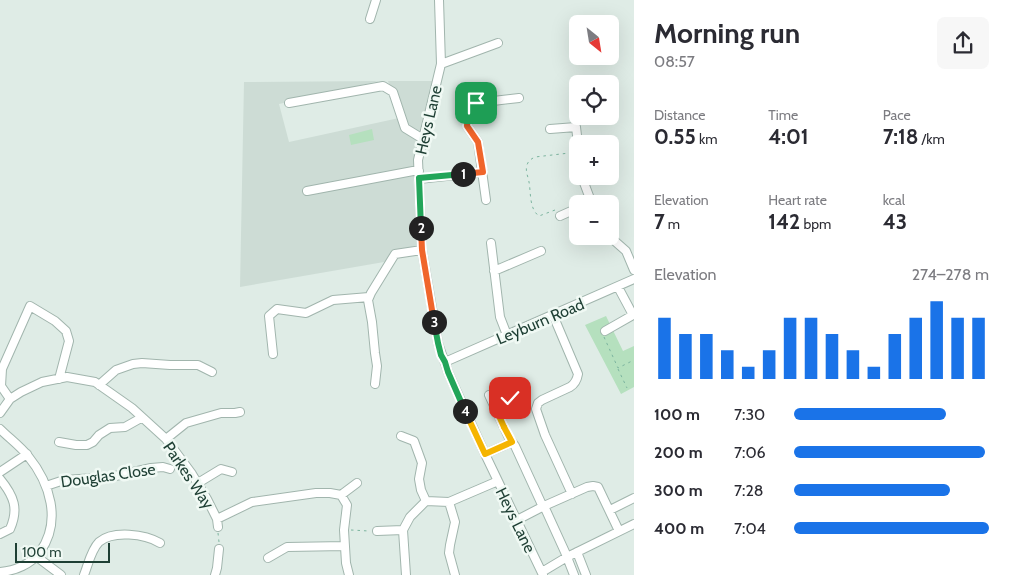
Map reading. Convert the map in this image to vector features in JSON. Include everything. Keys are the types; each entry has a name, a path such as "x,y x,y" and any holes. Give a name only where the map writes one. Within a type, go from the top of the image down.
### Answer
{"street":[{"path":"370,19 376,0"},
{"name":"Heys Lane","path":"440,0 441,64 418,160 422,250 438,343 448,372 542,574"},
{"path":"441,64 498,43"},
{"path":"289,103 383,86 394,92 405,128 423,139"},
{"path":"486,200 478,142 467,126 468,110 476,103 519,98"},
{"path":"550,129 576,127 577,135"},
{"path":"307,191 413,170 419,175 483,172"},
{"path":"560,216 569,212"},
{"path":"491,243 500,317 507,335"},
{"path":"619,245 626,252 634,270"},
{"path":"375,384 378,366 374,352 369,297 395,254 422,250"},
{"path":"494,271 541,251"},
{"name":"Leyburn Road","path":"445,362 634,279"},
{"path":"605,331 633,314 618,287"},
{"path":"273,354 269,316 277,309 306,313 333,300 369,297"},
{"path":"10,399 1,386 2,369 30,306 55,321 66,331 69,341 58,379"},
{"path":"553,315 578,378 570,387 542,400 538,403 536,409 545,435 572,494"},
{"path":"99,385 116,370 133,364 198,365 212,372"},
{"name":"Parkes Way","path":"0,413 10,399 42,382 67,377 95,382 132,408 166,439 198,483 207,499 218,527"},
{"path":"489,395 574,575"},
{"path":"494,405 510,398"},
{"path":"166,439 186,423 221,413 240,412"},
{"path":"59,442 87,445 110,428 125,427 141,418"},
{"path":"0,429 35,464 46,486 51,502 52,522 44,546 36,557 14,570 0,572"},
{"path":"401,436 414,441 418,450 422,463 419,479 426,502"},
{"path":"485,454 512,442"},
{"path":"0,472 27,454"},
{"name":"Douglas Close","path":"46,486 64,480 111,477 151,468 170,470"},
{"path":"198,483 222,469 232,472"},
{"path":"0,480 7,488 15,505 15,518 10,529 0,534"},
{"path":"406,575 403,530 410,517 426,502 449,502 498,481"},
{"path":"342,495 357,482"},
{"path":"516,520 593,486 598,487 619,531"},
{"path":"216,519 252,502 316,492 342,495"},
{"path":"342,495 347,505 344,530 348,575"},
{"path":"610,510 634,498"},
{"path":"449,502 455,522 449,554 455,575"},
{"path":"542,574 567,557 634,524"},
{"path":"377,531 403,530"},
{"path":"84,575 93,551 100,542 115,535 152,538 160,543"},
{"path":"268,558 287,547 345,546"},
{"path":"215,575 220,549"},
{"path":"577,552 586,575"},
{"path":"36,557 61,575"}],"path":[{"path":"560,216 555,210 539,216 536,214 530,195 526,169 530,159 535,157 569,153"},
{"path":"605,331 603,335 627,388"},
{"path":"618,368 634,360"},
{"path":"218,527 220,549"},
{"path":"344,530 377,531"}],"shaded area":[{"path":"379,81 279,104 289,142 399,118 388,81 432,81 413,171 417,247 384,262 240,287 244,82"}],"green space":[{"path":"372,129 374,140 351,145 349,135"},
{"path":"606,316 623,351 634,346 634,387 621,394 585,325"}],"route":[{"path":"476,103 468,110 467,126 478,142 483,172 419,178 422,250 441,355 485,454 512,442 494,405 510,398"}]}
